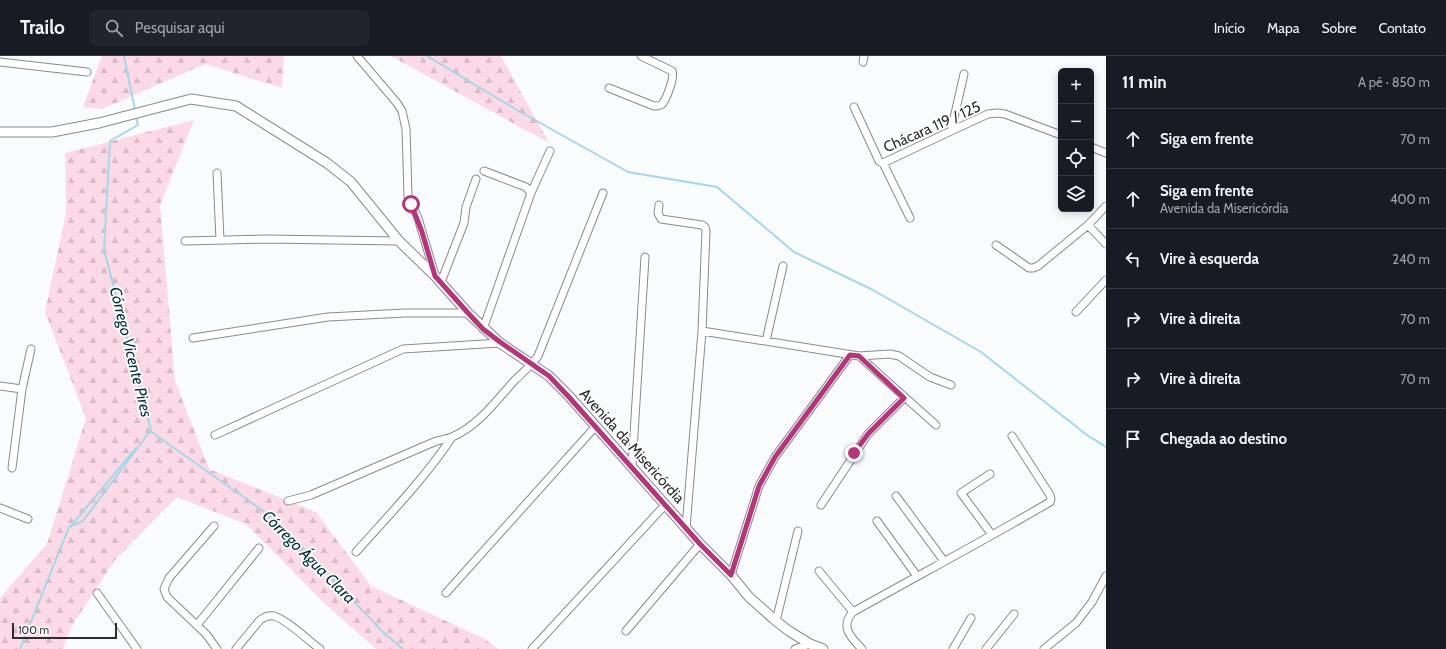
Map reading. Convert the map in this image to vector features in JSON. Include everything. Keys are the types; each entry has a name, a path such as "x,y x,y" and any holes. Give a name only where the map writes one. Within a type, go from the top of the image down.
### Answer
{"street":[{"path":"358,56 402,111 406,129 408,196 418,218 438,279"},
{"path":"609,88 654,106 663,104 674,74 672,71 640,56"},
{"path":"0,62 87,72"},
{"path":"951,130 964,74"},
{"name":"Avenida da Misericórdia","path":"0,132 52,132 98,123 191,99 236,106 332,167 360,190 399,241 438,279 483,329 549,376 564,391 700,544 731,575 749,597 776,621 810,644 823,649"},
{"path":"854,107 910,218"},
{"name":"Chácara 119 / 125","path":"882,163 988,114 1006,114 1058,134"},
{"path":"1094,148 1106,153"},
{"path":"483,329 531,193 550,151"},
{"path":"484,171 526,187 531,193"},
{"path":"217,173 220,240"},
{"path":"438,279 464,223 466,207 476,179"},
{"path":"288,501 311,494 434,442 452,437 477,421 538,356 603,193"},
{"path":"659,205 658,213 661,219 702,225 705,227 706,231 702,331 686,528"},
{"path":"996,245 1029,268 1033,268 1038,266 1088,225 1106,206"},
{"path":"1088,225 1106,244"},
{"path":"185,241 268,239 399,241"},
{"path":"632,466 645,257"},
{"path":"766,341 783,266"},
{"path":"1076,312 1106,280"},
{"path":"193,338 328,317 405,313 468,313"},
{"path":"702,331 850,355 859,356 890,354 899,356 930,377 951,385"},
{"path":"215,435 403,349 500,342"},
{"path":"12,468 22,389 31,349"},
{"path":"731,575 759,486 765,473 775,457 850,355"},
{"path":"859,356 904,398 936,425"},
{"path":"0,386 22,389"},
{"path":"821,505 868,434 904,398"},
{"path":"446,593 596,426"},
{"path":"862,649 851,636 847,627 847,618 853,612 1050,502 1050,495 1012,436"},
{"path":"356,552 433,463 452,437"},
{"path":"990,474 961,493 992,535"},
{"path":"896,496 944,561"},
{"path":"532,649 665,505"},
{"path":"0,508 28,519"},
{"path":"877,521 917,576"},
{"path":"214,526 169,578 164,589 167,597 197,625 218,649"},
{"path":"776,621 798,531"},
{"path":"626,631 700,544"},
{"path":"197,625 259,548"},
{"path":"820,571 853,612"},
{"path":"1044,649 1076,623 1092,602 1106,576"},
{"path":"97,593 137,649"},
{"path":"986,649 1014,614"},
{"path":"236,649 260,620 270,616 275,616 285,622 320,649"},
{"path":"953,649 971,618"},
{"path":"795,649 810,644"}],"green space":[{"path":"102,56 284,56 282,88 205,64 102,109 83,107"},
{"path":"391,56 501,56 549,143"},
{"path":"194,120 160,205 175,381 209,469 316,512 371,586 485,639 498,649 376,649 325,604 246,524 177,497 114,561 71,627 63,649 0,649 0,598 47,544 86,418 45,312 66,213 65,153"}],"waterway":[{"name":"Córrego Vicente Pires","path":"124,56 135,110"},
{"path":"427,56 517,110 628,172 717,187 794,252 873,290 981,352 1087,435 1106,447"},
{"name":"Córrego Vicente Pires","path":"20,649 69,527 83,521 151,430 104,250 110,141 138,125 136,117"},
{"name":"Córrego Água Clara","path":"150,431 276,520 385,634 403,649"},
{"name":"Córrego Vicente Pires","path":"71,526 136,448"}],"route":[{"path":"411,204 418,218 435,276 483,329 549,376 632,466 700,544 731,575 759,486 765,473 775,457 850,355 859,356 904,398 868,434 854,453"}]}
